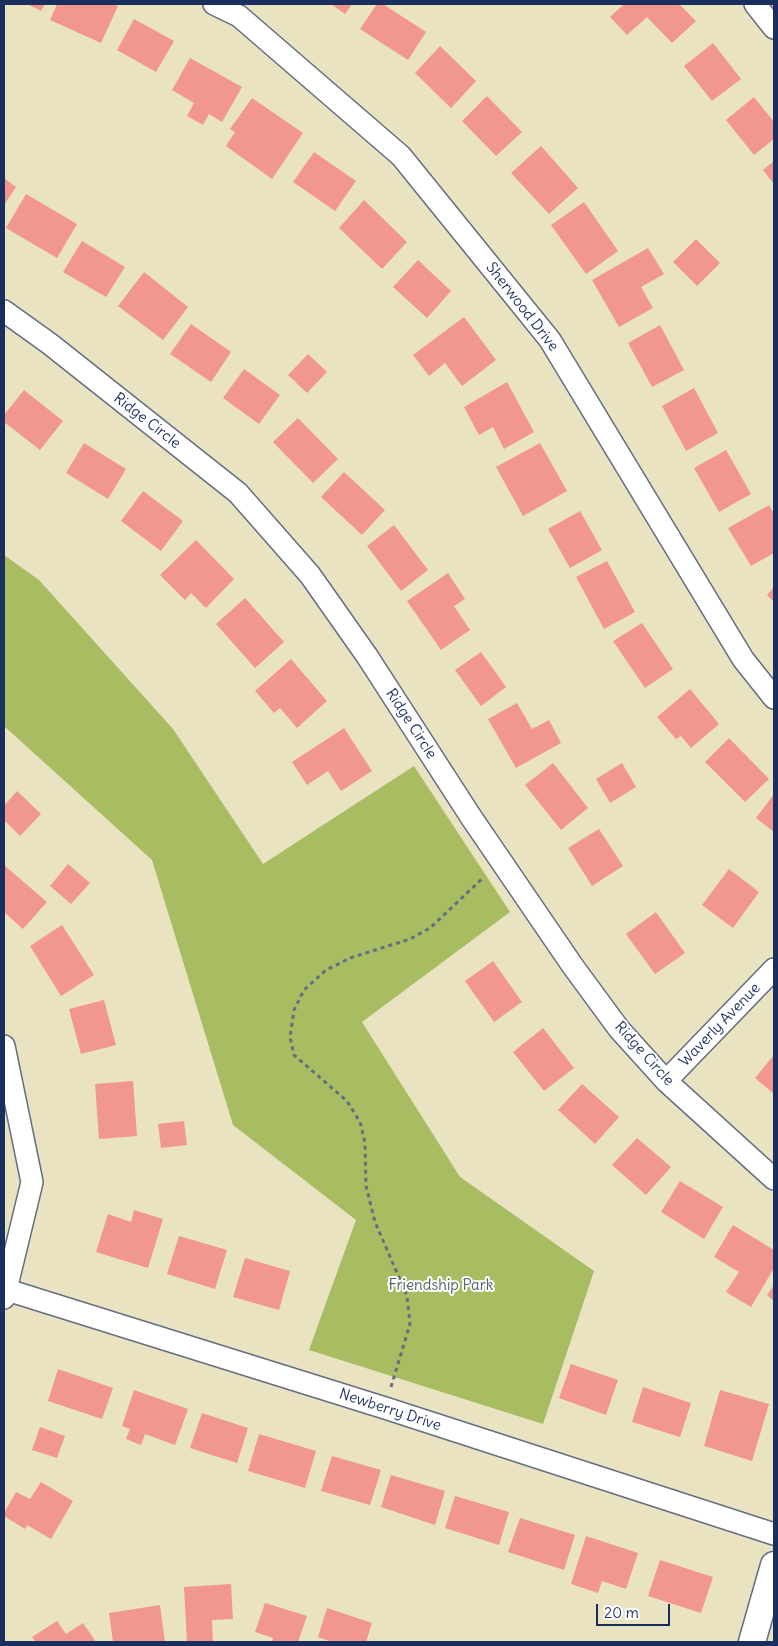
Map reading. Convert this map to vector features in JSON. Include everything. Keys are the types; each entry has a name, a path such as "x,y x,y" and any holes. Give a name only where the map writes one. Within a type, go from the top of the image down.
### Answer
{"street":[{"name":"Sherwood Drive","path":"214,4 239,16 401,156 544,332 744,659 774,698"},
{"path":"755,4 774,28"},
{"name":"Ridge Circle","path":"4,311 50,344 238,493 310,575 367,656 572,965 619,1029 666,1081 774,1179"},
{"name":"Waverly Avenue","path":"666,1081 774,969"},
{"path":"4,1046 32,1182 5,1293"},
{"name":"Newberry Drive","path":"5,1293 385,1408 774,1534"},
{"path":"752,1642 774,1565"}],"path":[{"path":"385,1408 410,1324 407,1296 375,1222 366,1186 366,1142 360,1122 347,1101 294,1055 290,1037 294,1010 304,990 326,970 350,958 410,939 430,928 502,862"}],"green space":[{"name":"Friendship Park","path":"4,555 39,580 173,729 263,864 414,766 510,912 362,1022 460,1177 594,1271 543,1424 309,1350 356,1220 233,1125 152,860 4,726"}],"building":[{"path":"27,4 45,4 41,11"},
{"path":"57,4 113,4 118,6 101,43 50,20"},
{"path":"331,4 352,4 345,14"},
{"path":"377,4 383,4 426,32 408,60 360,29"},
{"path":"624,4 679,4 696,21 672,43 647,17 627,35 610,17"},
{"path":"134,19 174,41 156,72 117,50"},
{"path":"713,43 741,79 712,101 684,66"},
{"path":"440,46 476,81 451,108 415,73"},
{"path":"190,58 242,87 222,122 209,114 203,125 187,116 194,103 172,90"},
{"path":"487,96 522,132 496,156 462,121"},
{"path":"754,97 774,122 774,139 754,155 726,120"},
{"path":"252,98 303,133 272,179 226,146 235,132 230,129"},
{"path":"541,146 578,188 549,214 511,173"},
{"path":"314,152 356,181 335,211 293,182"},
{"path":"774,161 774,184 763,170"},
{"path":"4,178 16,187 4,205"},
{"path":"26,194 77,224 57,258 6,228"},
{"path":"364,200 407,242 382,269 339,228"},
{"path":"584,202 618,251 586,274 551,225"},
{"path":"696,239 720,263 697,286 673,262"},
{"path":"82,241 125,267 106,297 63,272"},
{"path":"648,248 664,274 641,287 653,308 619,327 592,280"},
{"path":"418,260 451,291 427,318 393,287"},
{"path":"144,272 188,307 163,340 118,306"},
{"path":"464,317 496,360 462,386 445,363 429,376 413,355"},
{"path":"191,324 231,352 211,382 170,354"},
{"path":"660,325 684,370 652,387 628,343"},
{"path":"308,354 327,372 307,393 288,375"},
{"path":"244,369 280,395 259,424 223,398"},
{"path":"507,382 534,432 504,449 493,427 479,435 464,407"},
{"path":"694,388 718,433 686,451 662,406"},
{"path":"24,390 63,421 40,450 4,422 4,415"},
{"path":"298,418 338,459 313,483 273,442"},
{"path":"84,443 126,469 108,499 66,473"},
{"path":"540,443 567,491 523,516 496,467"},
{"path":"726,450 751,494 719,512 694,468"},
{"path":"344,472 385,510 362,535 321,497"},
{"path":"143,491 183,521 161,551 121,521"},
{"path":"769,505 774,514 774,553 751,566 728,528"},
{"path":"580,511 602,550 570,568 548,529"},
{"path":"394,525 428,570 401,591 367,546"},
{"path":"196,540 234,579 206,608 191,593 185,600 160,575"},
{"path":"607,561 635,612 604,629 576,577"},
{"path":"448,573 465,599 454,606 470,630 441,650 407,601"},
{"path":"774,587 774,602 767,595"},
{"path":"245,598 284,642 255,668 216,624"},
{"path":"642,623 673,669 645,688 613,641"},
{"path":"481,652 506,687 481,706 455,670"},
{"path":"291,659 327,701 297,728 280,708 274,713 255,691"},
{"path":"690,689 719,724 691,748 681,736 676,739 657,717"},
{"path":"517,703 532,729 549,720 561,743 516,768 488,719"},
{"path":"344,728 372,771 341,791 328,771 307,785 292,762"},
{"path":"729,738 769,779 745,802 705,762"},
{"path":"553,763 588,808 561,830 525,785"},
{"path":"622,763 636,787 610,803 596,779"},
{"path":"17,791 41,814 20,836 4,820 4,806"},
{"path":"774,794 774,832 756,818"},
{"path":"599,829 623,866 592,886 568,848"},
{"path":"68,864 90,883 71,904 50,886"},
{"path":"4,865 47,902 23,929 4,912"},
{"path":"729,869 759,892 733,928 702,905"},
{"path":"656,912 685,953 655,974 626,934"},
{"path":"62,925 94,975 61,996 30,946"},
{"path":"493,961 522,1002 494,1022 465,981"},
{"path":"104,1000 116,1045 81,1054 69,1009"},
{"path":"543,1028 574,1068 544,1091 513,1052"},
{"path":"774,1055 774,1094 755,1078"},
{"path":"133,1081 137,1136 99,1139 95,1084"},
{"path":"582,1084 619,1117 595,1144 558,1110"},
{"path":"184,1121 187,1145 161,1148 158,1124"},
{"path":"637,1138 671,1167 646,1195 612,1165"},
{"path":"680,1181 723,1207 704,1239 661,1212"},
{"path":"134,1210 163,1219 148,1268 96,1252 108,1214 131,1222"},
{"path":"733,1225 774,1250 774,1268 751,1307 726,1292 739,1272 714,1257"},
{"path":"179,1236 227,1250 215,1289 167,1274"},
{"path":"245,1258 290,1271 279,1310 233,1297"},
{"path":"774,1285 774,1301 767,1295"},
{"path":"571,1364 618,1380 606,1415 559,1398"},
{"path":"58,1369 113,1388 102,1419 48,1401"},
{"path":"643,1387 691,1403 680,1437 632,1422"},
{"path":"134,1390 188,1409 175,1445 145,1434 141,1445 126,1439 130,1429 122,1426"},
{"path":"720,1390 769,1404 752,1461 704,1446"},
{"path":"202,1413 248,1428 237,1463 190,1448"},
{"path":"40,1427 65,1436 57,1458 32,1450"},
{"path":"259,1434 316,1451 305,1488 248,1471"},
{"path":"332,1456 381,1470 370,1505 321,1491"},
{"path":"391,1475 445,1491 435,1525 381,1507"},
{"path":"41,1482 73,1501 51,1539 27,1525 25,1529 4,1516 16,1492 30,1499"},
{"path":"455,1496 509,1512 499,1545 445,1528"},
{"path":"520,1518 575,1535 564,1570 508,1552"},
{"path":"586,1536 638,1553 626,1589 602,1581 598,1593 571,1584"},
{"path":"660,1560 713,1577 701,1613 648,1596"},
{"path":"231,1584 233,1619 212,1620 213,1642 187,1642 184,1587"},
{"path":"265,1603 307,1616 298,1642 272,1642 273,1638 255,1632"},
{"path":"160,1605 165,1642 113,1642 109,1613"},
{"path":"327,1608 372,1623 366,1642 332,1642 318,1637"},
{"path":"57,1621 66,1634 83,1623 96,1642 36,1642 32,1637"}]}
